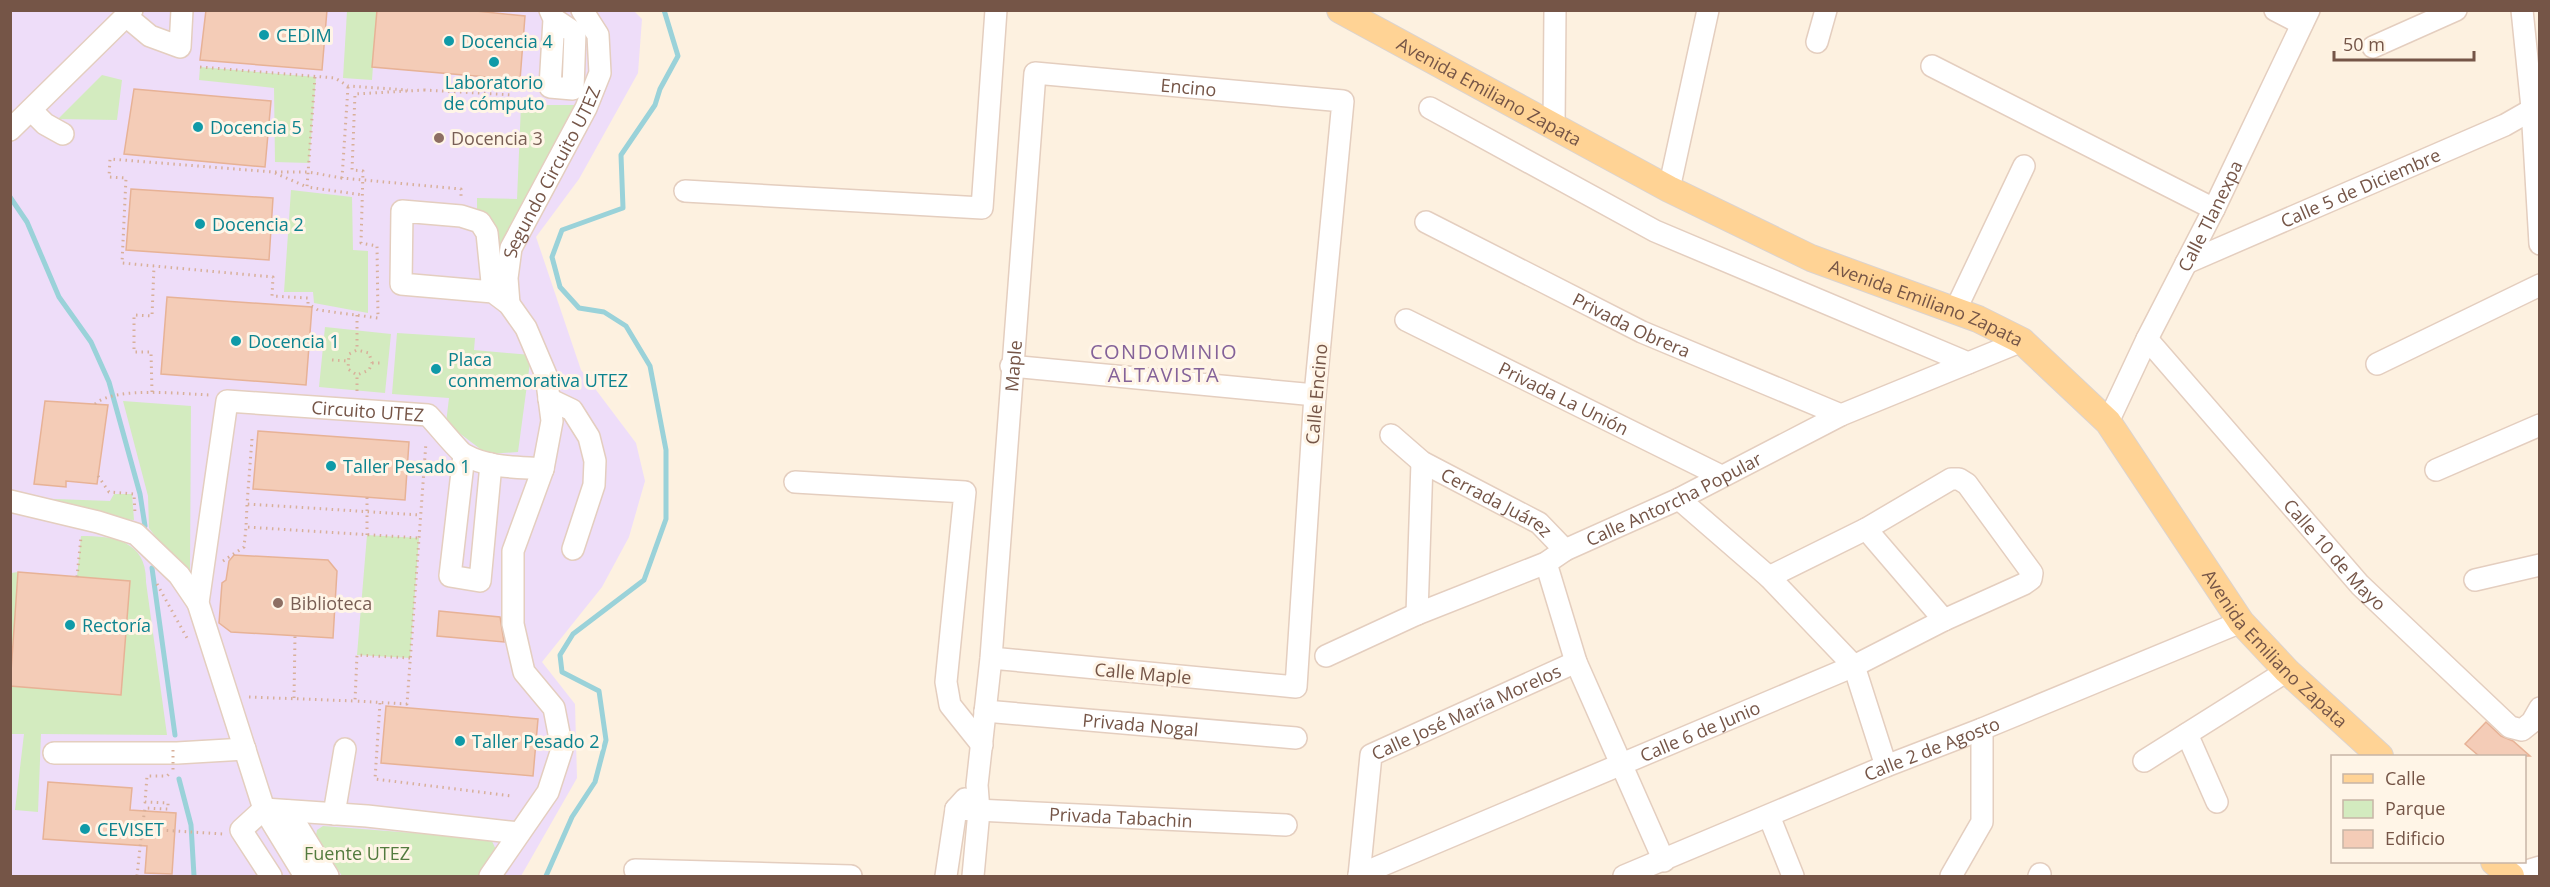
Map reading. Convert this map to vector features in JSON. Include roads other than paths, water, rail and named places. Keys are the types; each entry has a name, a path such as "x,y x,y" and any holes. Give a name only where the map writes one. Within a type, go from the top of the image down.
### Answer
{"main road":[{"name":"Avenida Emiliano Zapata","path":"1340,10 1669,189 1812,258 1955,311 2022,341 2108,422 2241,622 2287,671 2379,755"}],"street":[{"path":"150,36 176,10"},
{"path":"10,130 129,13 150,36 180,47 182,10"},
{"name":"Segundo Circuito UTEZ","path":"501,298 507,278 511,248 586,108 600,73 598,35 582,10"},
{"path":"1554,126 1555,10"},
{"path":"1669,189 1708,10"},
{"path":"1817,42 1826,10"},
{"path":"2275,10 2305,17"},
{"path":"2373,47 2456,10"},
{"path":"2522,10 2536,106 2540,244"},
{"path":"685,191 982,208 990,11"},
{"name":"Calle Tlanexpa","path":"2108,422 2147,339 2214,209 2305,17"},
{"path":"1932,66 2214,209"},
{"name":"Encino","path":"1035,73 1343,101"},
{"name":"Maple","path":"973,876 979,811 977,785 991,658 1011,366 1035,73"},
{"name":"Calle Encino","path":"1296,687 1315,395 1343,101"},
{"name":"Calle 5 de Diciembre","path":"2186,262 2505,125 2536,106"},
{"path":"1430,108 1655,231 1968,363"},
{"path":"31,110 45,123 63,134"},
{"path":"1955,311 2024,166"},
{"path":"490,876 548,792 562,749 554,708 524,672 513,624 513,551 543,469 552,421 546,375 526,328 501,298 486,232 480,222 454,215 402,211 401,284 501,298"},
{"name":"Privada Obrera","path":"1426,222 1642,332 1841,415"},
{"path":"2377,364 2540,285"},
{"name":"Privada La Unión","path":"1406,320 1721,476"},
{"name":"Calle 10 de Mayo","path":"2147,339 2360,585 2493,712 2510,727 2522,730 2532,722 2540,708"},
{"name":"Calle Antorcha Popular","path":"1326,656 1417,614 1546,563 1565,550 1678,498 1841,415 2022,341"},
{"path":"1011,366 1315,395"},
{"path":"549,399 572,410 589,437 595,461 594,485 573,549"},
{"name":"Circuito UTEZ","path":"305,876 264,809 198,603 227,401 428,415 464,455"},
{"path":"2436,470 2540,425"},
{"name":"Cerrada Juárez","path":"1391,435 1422,462 1539,523 1565,550"},
{"path":"491,464 480,581 450,576 464,455 491,464 543,469"},
{"name":"Cerrada Juárez","path":"1417,614 1422,462"},
{"name":"Calle 6 de Junio","path":"1359,876 1854,666 2031,579 2032,573 1967,484 1959,479 1951,479 1866,529"},
{"path":"795,482 965,492 946,682 950,705 982,745"},
{"path":"1678,498 1769,578 1854,666 1886,766"},
{"path":"10,501 98,522 136,534 179,575 198,603"},
{"path":"1769,578 1866,529 1944,620"},
{"path":"1546,563 1576,662 1664,861"},
{"path":"2475,580 2540,565"},
{"name":"Calle 2 de Agosto","path":"1624,876 1886,766 1983,729 2241,622"},
{"name":"Calle Maple","path":"991,658 1296,687"},
{"name":"Calle José María Morelos","path":"1359,876 1371,755 1576,662"},
{"path":"2144,761 2287,671"},
{"name":"Privada Nogal","path":"985,711 1296,738"},
{"path":"1951,876 1982,822 1983,729"},
{"path":"2187,734 2217,802"},
{"path":"54,753 177,753 245,749"},
{"path":"334,814 345,749"},
{"path":"946,876 956,809 977,785"},
{"path":"271,876 241,830 264,809 519,833"},
{"name":"Privada Tabachin","path":"956,809 1286,825"},
{"path":"288,811 328,876"},
{"path":"1769,816 1793,876"},
{"path":"2505,871 2540,867"},
{"path":"635,870 851,876"}],"waterway":[{"path":"546,876 572,817 595,782 606,740 599,691 562,672 560,655 573,634 644,580 666,519 666,450 650,366 626,326 604,312 579,308 560,287 552,257 562,230 623,208 621,155 655,105 660,89 678,56 664,10"},
{"path":"10,197 27,222 59,297 91,342 109,382 140,494 145,526"},
{"path":"152,568 175,735"},
{"path":"179,779 191,825 194,876"}],"place":[{"name":"CEDIM","path":"264,35"},
{"name":"Docencia 4","path":"449,41"},
{"name":"Laboratorio de cómputo","path":"494,62"},
{"name":"Docencia 5","path":"198,127"},
{"name":"Docencia 3","path":"439,138"},
{"name":"Docencia 2","path":"200,224"},
{"name":"Docencia 1","path":"236,341"},
{"name":"Placa conmemorativa UTEZ","path":"436,369"},
{"name":"Taller Pesado 1","path":"331,466"},
{"name":"Biblioteca","path":"278,603"},
{"name":"Rectoría","path":"70,625"},
{"name":"Taller Pesado 2","path":"460,741"},
{"name":"CEVISET","path":"85,829"}],"district":[{"name":"CONDOMINIO ALTAVISTA","path":"1164,362"}],"park label":[{"name":"Fuente UTEZ","path":"357,853"}]}
